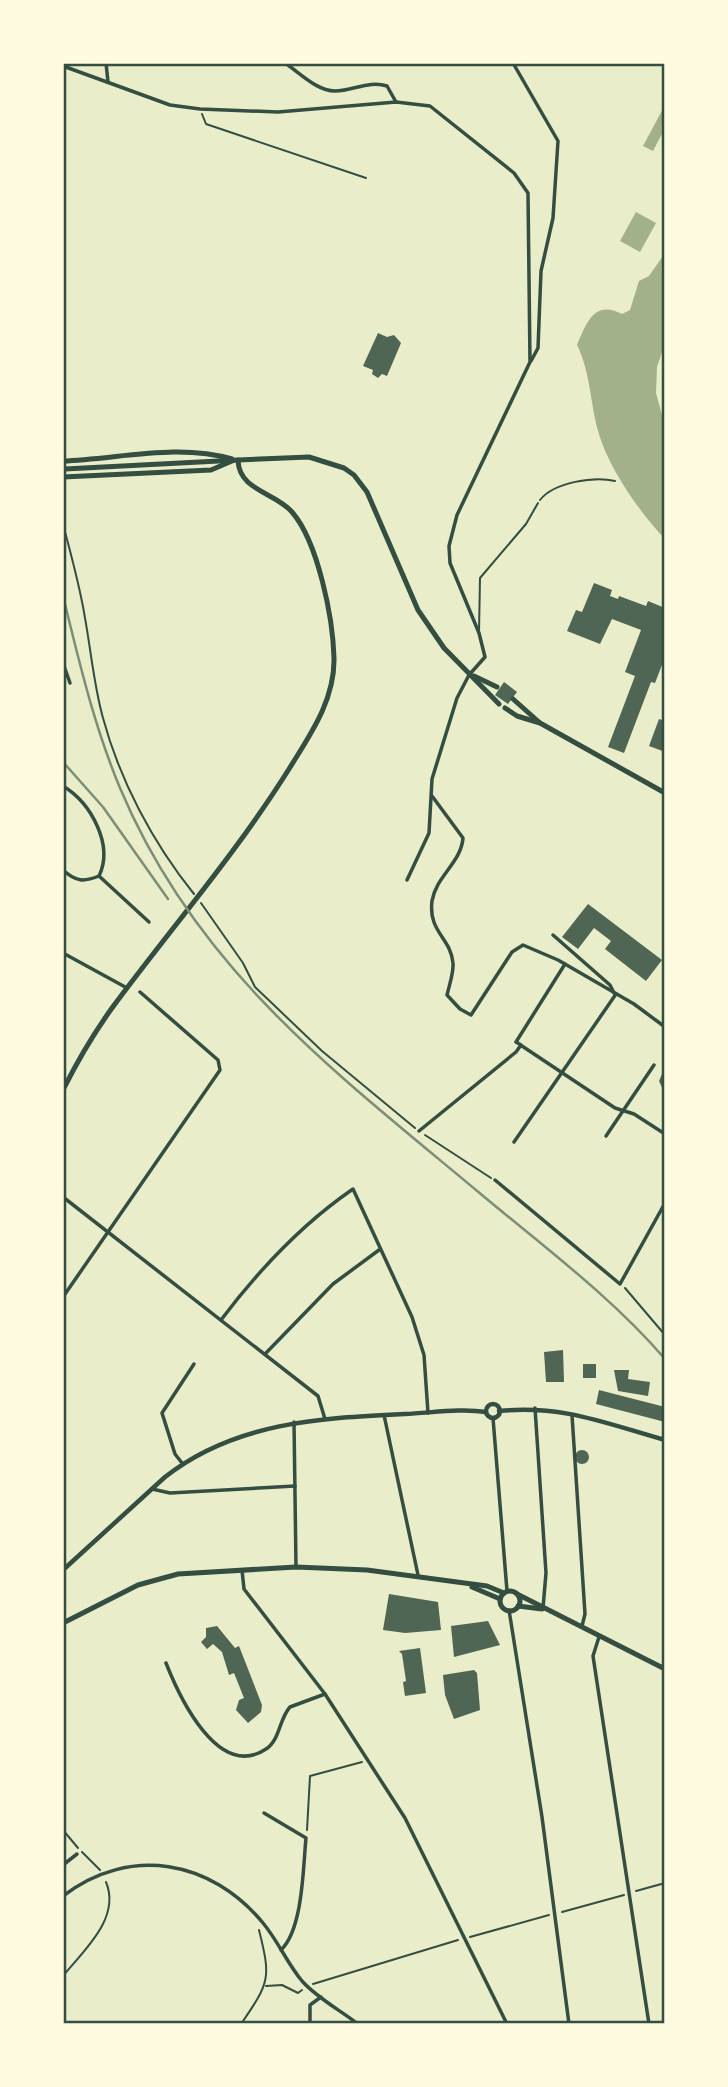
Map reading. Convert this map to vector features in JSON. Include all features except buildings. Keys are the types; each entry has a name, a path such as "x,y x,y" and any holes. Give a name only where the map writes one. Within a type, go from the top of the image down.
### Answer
{"main road":[{"path":"63,461 184,452 213,454 237,460"},
{"path":"65,469 309,457 344,468 361,483 418,610 444,648 502,706 517,716 540,723 665,793"},
{"path":"63,477 211,470 237,460"},
{"path":"63,1090 127,988 192,908 260,815 304,745 329,696 333,673 332,638 324,598 303,527 287,506 244,479 237,460"},
{"path":"472,675 497,687"},
{"path":"513,699 540,723"},
{"path":"63,1623 150,1581 178,1574 296,1567 418,1575 469,1586 500,1599"},
{"path":"469,1586 487,1586 517,1594 665,1669"},
{"path":"500,1599 506,1592"},
{"path":"517,1594 518,1606"},
{"path":"500,1599 502,1606 509,1610 518,1606 542,1609"}],"street":[{"path":"106,63 108,82"},
{"path":"285,63 313,83 334,91 372,84 387,86 396,102"},
{"path":"407,880 429,833 432,779 457,698 485,657 479,633 450,563 451,531 538,348 541,271 554,218 558,141 513,63"},
{"path":"63,66 170,105 200,110 278,112 396,102 429,106 452,120 525,185 529,217 530,362"},
{"path":"63,663 70,683"},
{"path":"63,786 84,806 106,846 105,863 99,876 85,882 72,879 63,870"},
{"path":"431,794 463,838 456,860 436,887 432,899 434,928 453,963 447,995 452,1003 471,1015 512,952 523,945 565,964 665,1027"},
{"path":"99,876 149,922"},
{"path":"553,934 610,985 615,994"},
{"path":"63,953 127,988"},
{"path":"565,964 516,1042 615,1108 634,1114 665,1135"},
{"path":"63,1297 220,1070 218,1060 140,992"},
{"path":"514,1142 615,994"},
{"path":"419,1130 521,1045"},
{"path":"606,1136 654,1065"},
{"path":"495,1180 620,1284 665,1203"},
{"path":"221,1320 272,1259 326,1208 352,1189 412,1317 424,1355 428,1413"},
{"path":"63,1197 318,1396 325,1419"},
{"path":"265,1354 332,1284 379,1249"},
{"path":"183,1464 175,1454 162,1413 194,1364"},
{"path":"486,1412 493,1405 499,1411"},
{"path":"535,1408 546,1573 542,1609"},
{"path":"506,1592 493,1418 499,1411 535,1408 572,1413 665,1440"},
{"path":"63,1570 183,1464 221,1443 294,1422 325,1419 486,1412 493,1418"},
{"path":"572,1413 586,1614 581,1628"},
{"path":"384,1415 418,1575"},
{"path":"294,1422 296,1567"},
{"path":"152,1489 170,1493 295,1486"},
{"path":"242,1570 244,1589 325,1694 405,1818 507,2024"},
{"path":"509,1610 569,2024"},
{"path":"599,1637 593,1656 632,1892 649,2024"},
{"path":"166,1663 180,1698 200,1728 213,1742 237,1753 249,1755 265,1750 276,1738 290,1707 325,1694"},
{"path":"264,1813 306,1838 298,1912 291,1933 281,1950"},
{"path":"63,1865 77,1854"},
{"path":"63,1896 103,1874 128,1866 160,1865 200,1874 228,1889 265,1925 307,1986 358,2024"},
{"path":"310,2024 310,2005 321,1997"}],"lane":[{"path":"479,633 480,578 526,524 538,503"}],"path":[{"path":"200,110 206,124 366,178"},
{"path":"538,503 558,486 606,477 615,481"},
{"path":"63,524 81,596 110,743 121,773 152,831 194,893"},
{"path":"203,906 243,963 255,987 322,1052 401,1120 495,1180"},
{"path":"620,1284 634,1295 665,1335"},
{"path":"306,1838 310,1776 362,1762"},
{"path":"63,1830 99,1868"},
{"path":"63,1976 99,1932 106,1919 110,1890 103,1874"},
{"path":"477,1935 665,1883"},
{"path":"241,2024 266,1986 268,1964 258,1930 265,1925"},
{"path":"266,1986 282,1985 298,1993 307,1986 455,1941"}],"shaded area":[{"path":"665,105 665,128 653,151 643,146"},
{"path":"636,212 656,223 640,252 620,241"},
{"path":"665,253 665,343 657,367 656,393 665,426 665,539 646,517 610,462 596,423 585,367 577,345 588,321 598,312 612,310 622,314 630,310 639,281 649,276"}],"railway":[{"path":"63,596 95,717 120,788 151,852 187,909 228,962 272,1011 320,1057 598,1292 665,1359"},
{"path":"63,762 103,807 168,899"}]}
